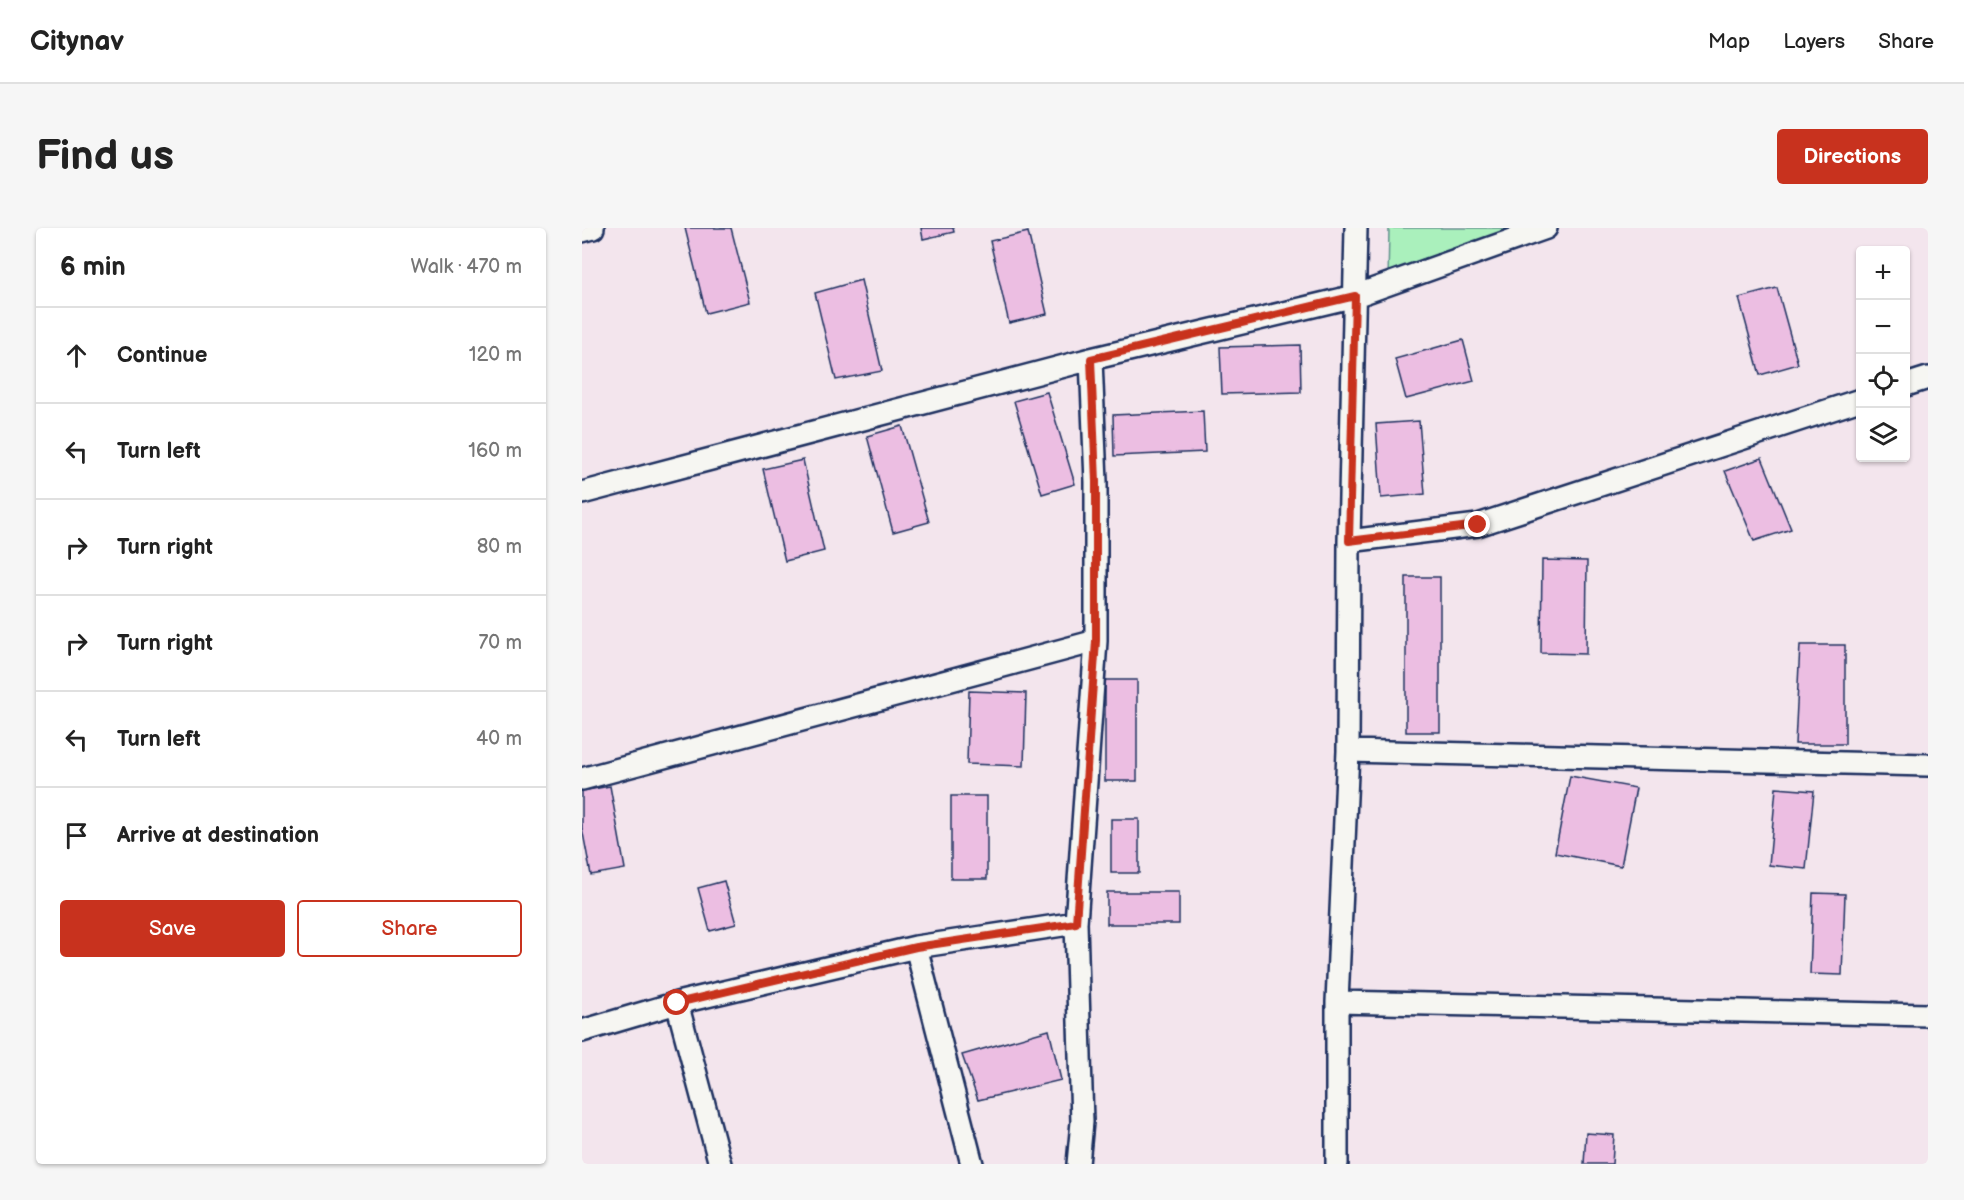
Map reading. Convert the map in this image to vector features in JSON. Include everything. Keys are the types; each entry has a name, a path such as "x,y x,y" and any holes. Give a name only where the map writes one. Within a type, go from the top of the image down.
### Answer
{"street":[{"path":"582,231 593,228"},
{"path":"1336,1164 1337,1002 1348,751 1349,541 1356,228"},
{"path":"582,493 1091,359 1355,296 1546,228"},
{"path":"1078,1164 1082,1122 1076,923 1096,641 1096,482 1091,359"},
{"path":"1910,383 1928,378"},
{"path":"1349,541 1478,525 1856,401"},
{"path":"582,779 1096,641"},
{"path":"1348,751 1928,765"},
{"path":"582,1031 677,1003 916,947 1076,923"},
{"path":"916,947 972,1164"},
{"path":"1337,1002 1928,1015"},
{"path":"677,1003 720,1164"}],"green space":[{"path":"1389,228 1529,228 1388,284"}],"building":[{"path":"685,228 731,228 750,302 706,313"},
{"path":"921,228 953,228 954,232 923,239"},
{"path":"1028,232 1047,314 1009,323 990,241"},
{"path":"861,280 882,371 836,380 815,293"},
{"path":"1777,288 1798,364 1760,375 1739,298"},
{"path":"1463,340 1474,381 1406,399 1395,359"},
{"path":"1300,345 1301,392 1222,394 1220,347"},
{"path":"1047,392 1075,484 1042,494 1014,401"},
{"path":"1203,411 1205,452 1114,456 1113,415"},
{"path":"1419,421 1425,494 1381,498 1376,424"},
{"path":"902,426 929,522 893,532 867,436"},
{"path":"1762,458 1791,529 1754,541 1725,471"},
{"path":"803,460 824,551 785,561 763,469"},
{"path":"1542,560 1587,561 1586,654 1541,653"},
{"path":"1406,577 1440,577 1440,732 1406,732"},
{"path":"1800,645 1845,645 1845,744 1795,744"},
{"path":"1105,680 1137,680 1137,781 1105,781"},
{"path":"969,691 1026,693 1024,766 967,764"},
{"path":"1570,776 1636,788 1621,866 1555,853"},
{"path":"610,786 625,869 591,875 582,828 582,791"},
{"path":"1776,788 1814,791 1806,869 1769,865"},
{"path":"951,796 987,796 987,879 951,879"},
{"path":"1111,819 1139,819 1139,873 1111,873"},
{"path":"724,881 736,924 710,931 698,888"},
{"path":"1107,892 1179,892 1179,924 1107,924"},
{"path":"1813,893 1845,894 1842,975 1810,974"},
{"path":"1049,1030 1061,1080 978,1100 962,1055"},
{"path":"1586,1133 1614,1135 1612,1164 1584,1164"}],"route":[{"path":"677,1003 916,947 1076,923 1096,641 1096,482 1091,359 1355,296 1349,541 1478,525"}]}
